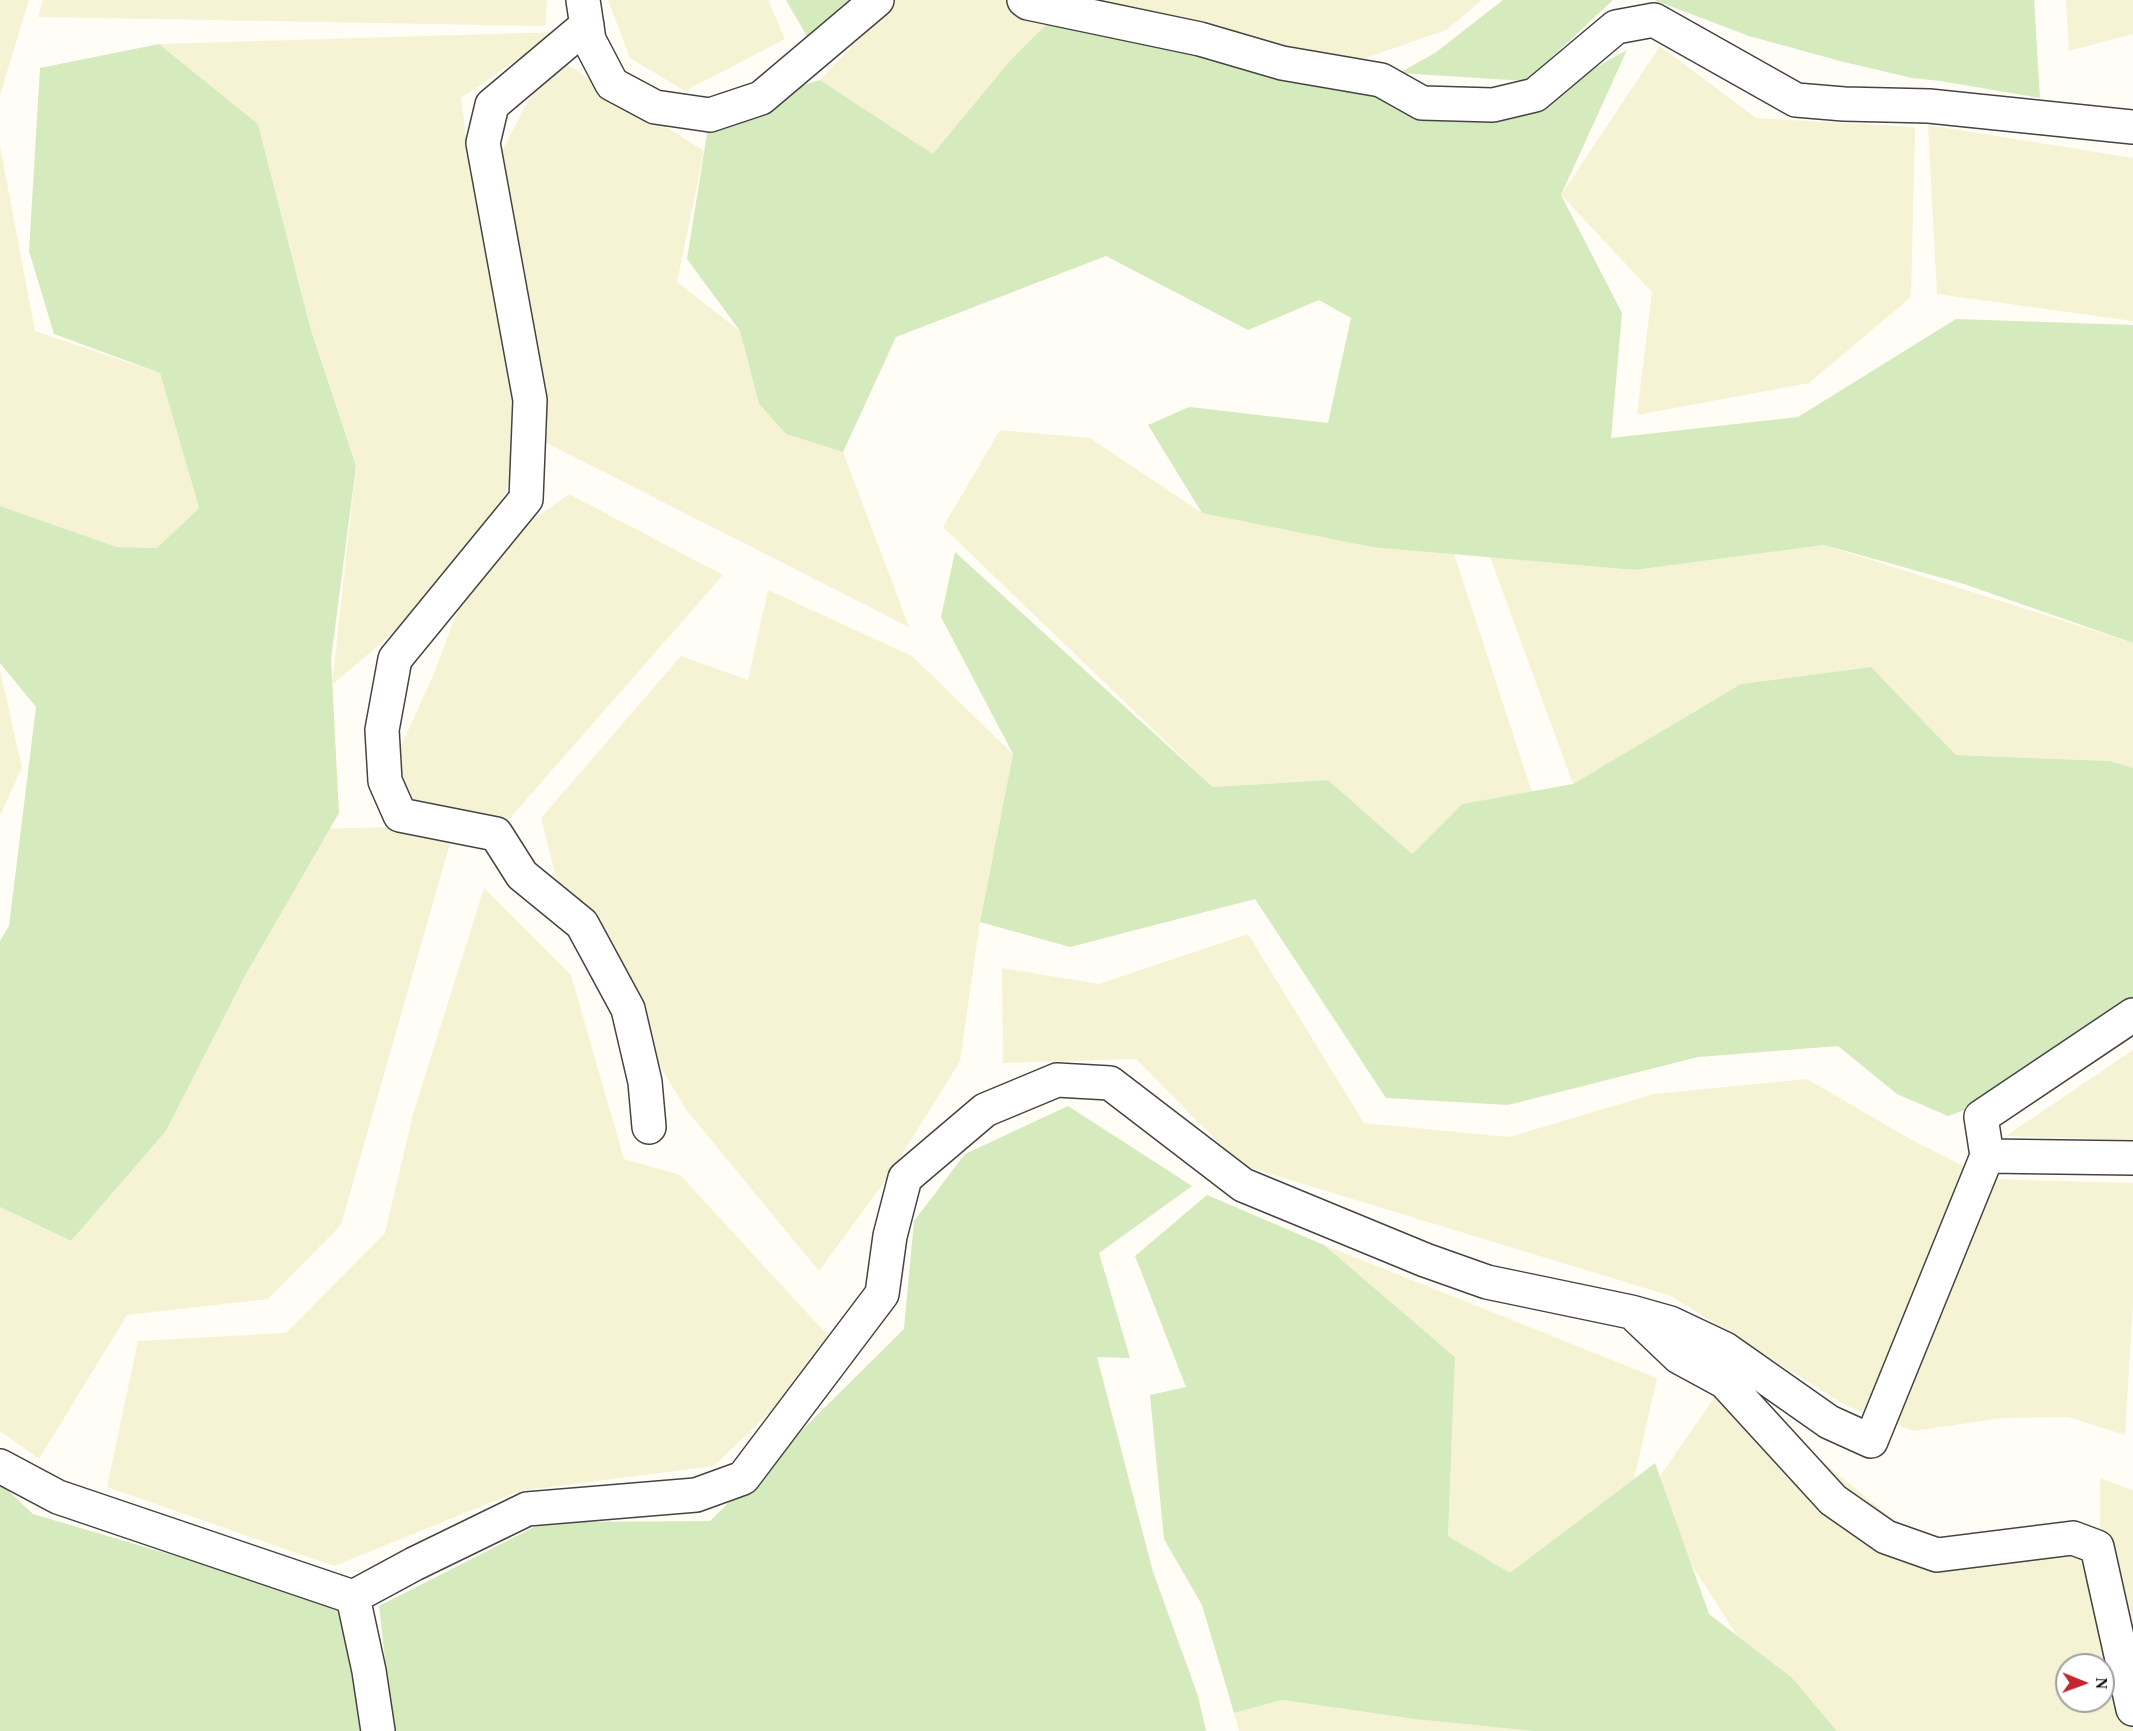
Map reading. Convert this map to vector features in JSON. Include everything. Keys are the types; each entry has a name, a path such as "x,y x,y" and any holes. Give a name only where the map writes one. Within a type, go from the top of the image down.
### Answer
{"street":[{"path":"585,12 589,40 612,84 656,107 710,115 761,98 877,0"},
{"path":"1024,0 1028,3 1200,39 1282,63 1381,80 1422,103 1493,105 1536,95 1616,27 1654,20 1796,100 1844,104 1929,106 2133,127"},
{"path":"585,12 492,105 483,143 530,400 526,499 395,659 382,730 385,781 399,815 496,834 522,875 582,924 628,1009 645,1082 649,1126"},
{"path":"0,1466 58,1497 353,1597 414,1564 527,1509 696,1495 743,1478 882,1294 890,1236 905,1178 985,1110 1057,1080 1110,1083 1244,1185 1425,1260 1487,1282 1631,1312 1670,1323 1725,1349 1829,1422 1871,1441 1987,1156 1981,1117 2133,1015"},
{"path":"1987,1156 2133,1158"},
{"path":"1631,1312 1679,1357 1725,1382 1833,1500 1886,1538 1937,1555 2073,1538 2097,1547 2133,1709"},
{"path":"353,1597 369,1671 378,1731"}],"shaded area":[{"path":"0,0 29,0 0,95"},
{"path":"43,0 547,0 545,26 38,17"},
{"path":"608,0 768,0 785,39 685,91 630,58"},
{"path":"896,0 1019,0 1061,10 933,154 820,80"},
{"path":"1063,0 1482,0 1446,30 1328,71"},
{"path":"2066,0 2133,0 2133,34 2069,51"},
{"path":"558,32 461,98 471,175 526,420 489,176 552,55 704,151 677,282 740,331 759,404 786,434 843,452 909,627 529,434 477,560 569,494 723,575 496,834 455,826 341,1225 268,1299 127,1315 39,1459 0,1431 0,1207 71,1241 166,1131 247,972 303,829 451,826 400,815 385,781 432,678 476,562 332,685 356,466 310,327 258,124 159,44"},
{"path":"1660,46 1756,118 1915,127 1911,297 1809,383 1637,415 1652,292 1561,195"},
{"path":"1928,125 2133,158 2133,321 1937,294"},
{"path":"0,146 35,331 160,373 199,508 157,548 117,547 0,506"},
{"path":"1000,430 1090,438 1202,513 1454,554 1532,792 1462,804 1412,854 1328,780 1213,787 943,527"},
{"path":"1824,545 2133,643 2133,768 2110,761 1956,755 1871,667 1741,684 1573,784 1490,557 1635,570"},
{"path":"768,590 912,656 1013,754 980,922 960,1061 887,1178 819,1271 688,1112 564,910 541,818 681,656 748,680"},
{"path":"0,670 22,768 0,815"},
{"path":"484,888 571,975 624,1159 680,1175 833,1341 807,1376 714,1466 519,1491 334,1566 107,1487 138,1341 286,1333 385,1233 413,1114"},
{"path":"1248,934 1364,1123 1509,1137 1654,1094 1807,1079 1912,1140 1989,1179 2133,1183 2133,1303 2125,1435 2068,1417 2002,1418 1914,1431 1845,1405 1671,1296 1241,1165 1136,1059 1003,1063 1002,968 1099,984"},
{"path":"2133,1050 2133,1140 2006,1136"},
{"path":"1324,1245 1657,1378 1634,1479 1510,1574 1448,1536 1455,1357"},
{"path":"1725,1382 1937,1555 2073,1538 2111,1653 2055,1653 2055,1713 2115,1713 2115,1665 2133,1719 2133,1731 1832,1731 1736,1634 1647,1495"},
{"path":"2100,1478 2133,1490 2133,1683 2100,1562"},
{"path":"1282,1700 1414,1719 1534,1731 1239,1731 1234,1713"}],"green space":[{"path":"786,0 892,0 816,52"},
{"path":"1503,0 1613,0 1526,81 1399,73 1435,53"},
{"path":"1654,0 2034,0 2040,98 1912,78 1840,61 1749,36"},
{"path":"1061,10 1507,117 1627,50 1561,195 1622,313 1611,438 1798,417 1956,319 2133,325 2133,643 1964,584 1824,545 1635,570 1372,547 1202,513 1148,425 1189,407 1328,423 1351,318 1319,300 1248,330 1106,256 896,337 843,452 786,434 759,404 740,331 687,259 710,115 820,80 933,154 1010,61"},
{"path":"159,44 258,124 310,327 356,466 331,659 339,813 247,972 166,1131 71,1241 0,1207 0,941 9,926 36,707 0,663 0,506 117,547 157,548 199,508 160,373 54,334 29,251 40,68"},
{"path":"955,552 1213,787 1328,780 1412,854 1462,804 1573,784 1741,684 1871,667 1956,755 2110,761 2133,768 2133,1015 2021,1090 1948,1116 1897,1094 1838,1046 1698,1057 1508,1105 1386,1098 1255,899 1070,947 980,922 1013,754 941,617"},
{"path":"1068,1106 1192,1186 1099,1253 1130,1358 1097,1357 1153,1572 1198,1696 1206,1731 393,1731 379,1606 544,1522 710,1521 904,1329 914,1221 965,1154"},
{"path":"1207,1195 1324,1245 1455,1357 1448,1536 1510,1573 1655,1463 1709,1614 1792,1678 1837,1731 1534,1731 1414,1719 1282,1700 1234,1713 1202,1605 1164,1539 1150,1395 1186,1387 1135,1256"},
{"path":"0,1483 33,1514 348,1607 361,1731 0,1731"}]}
